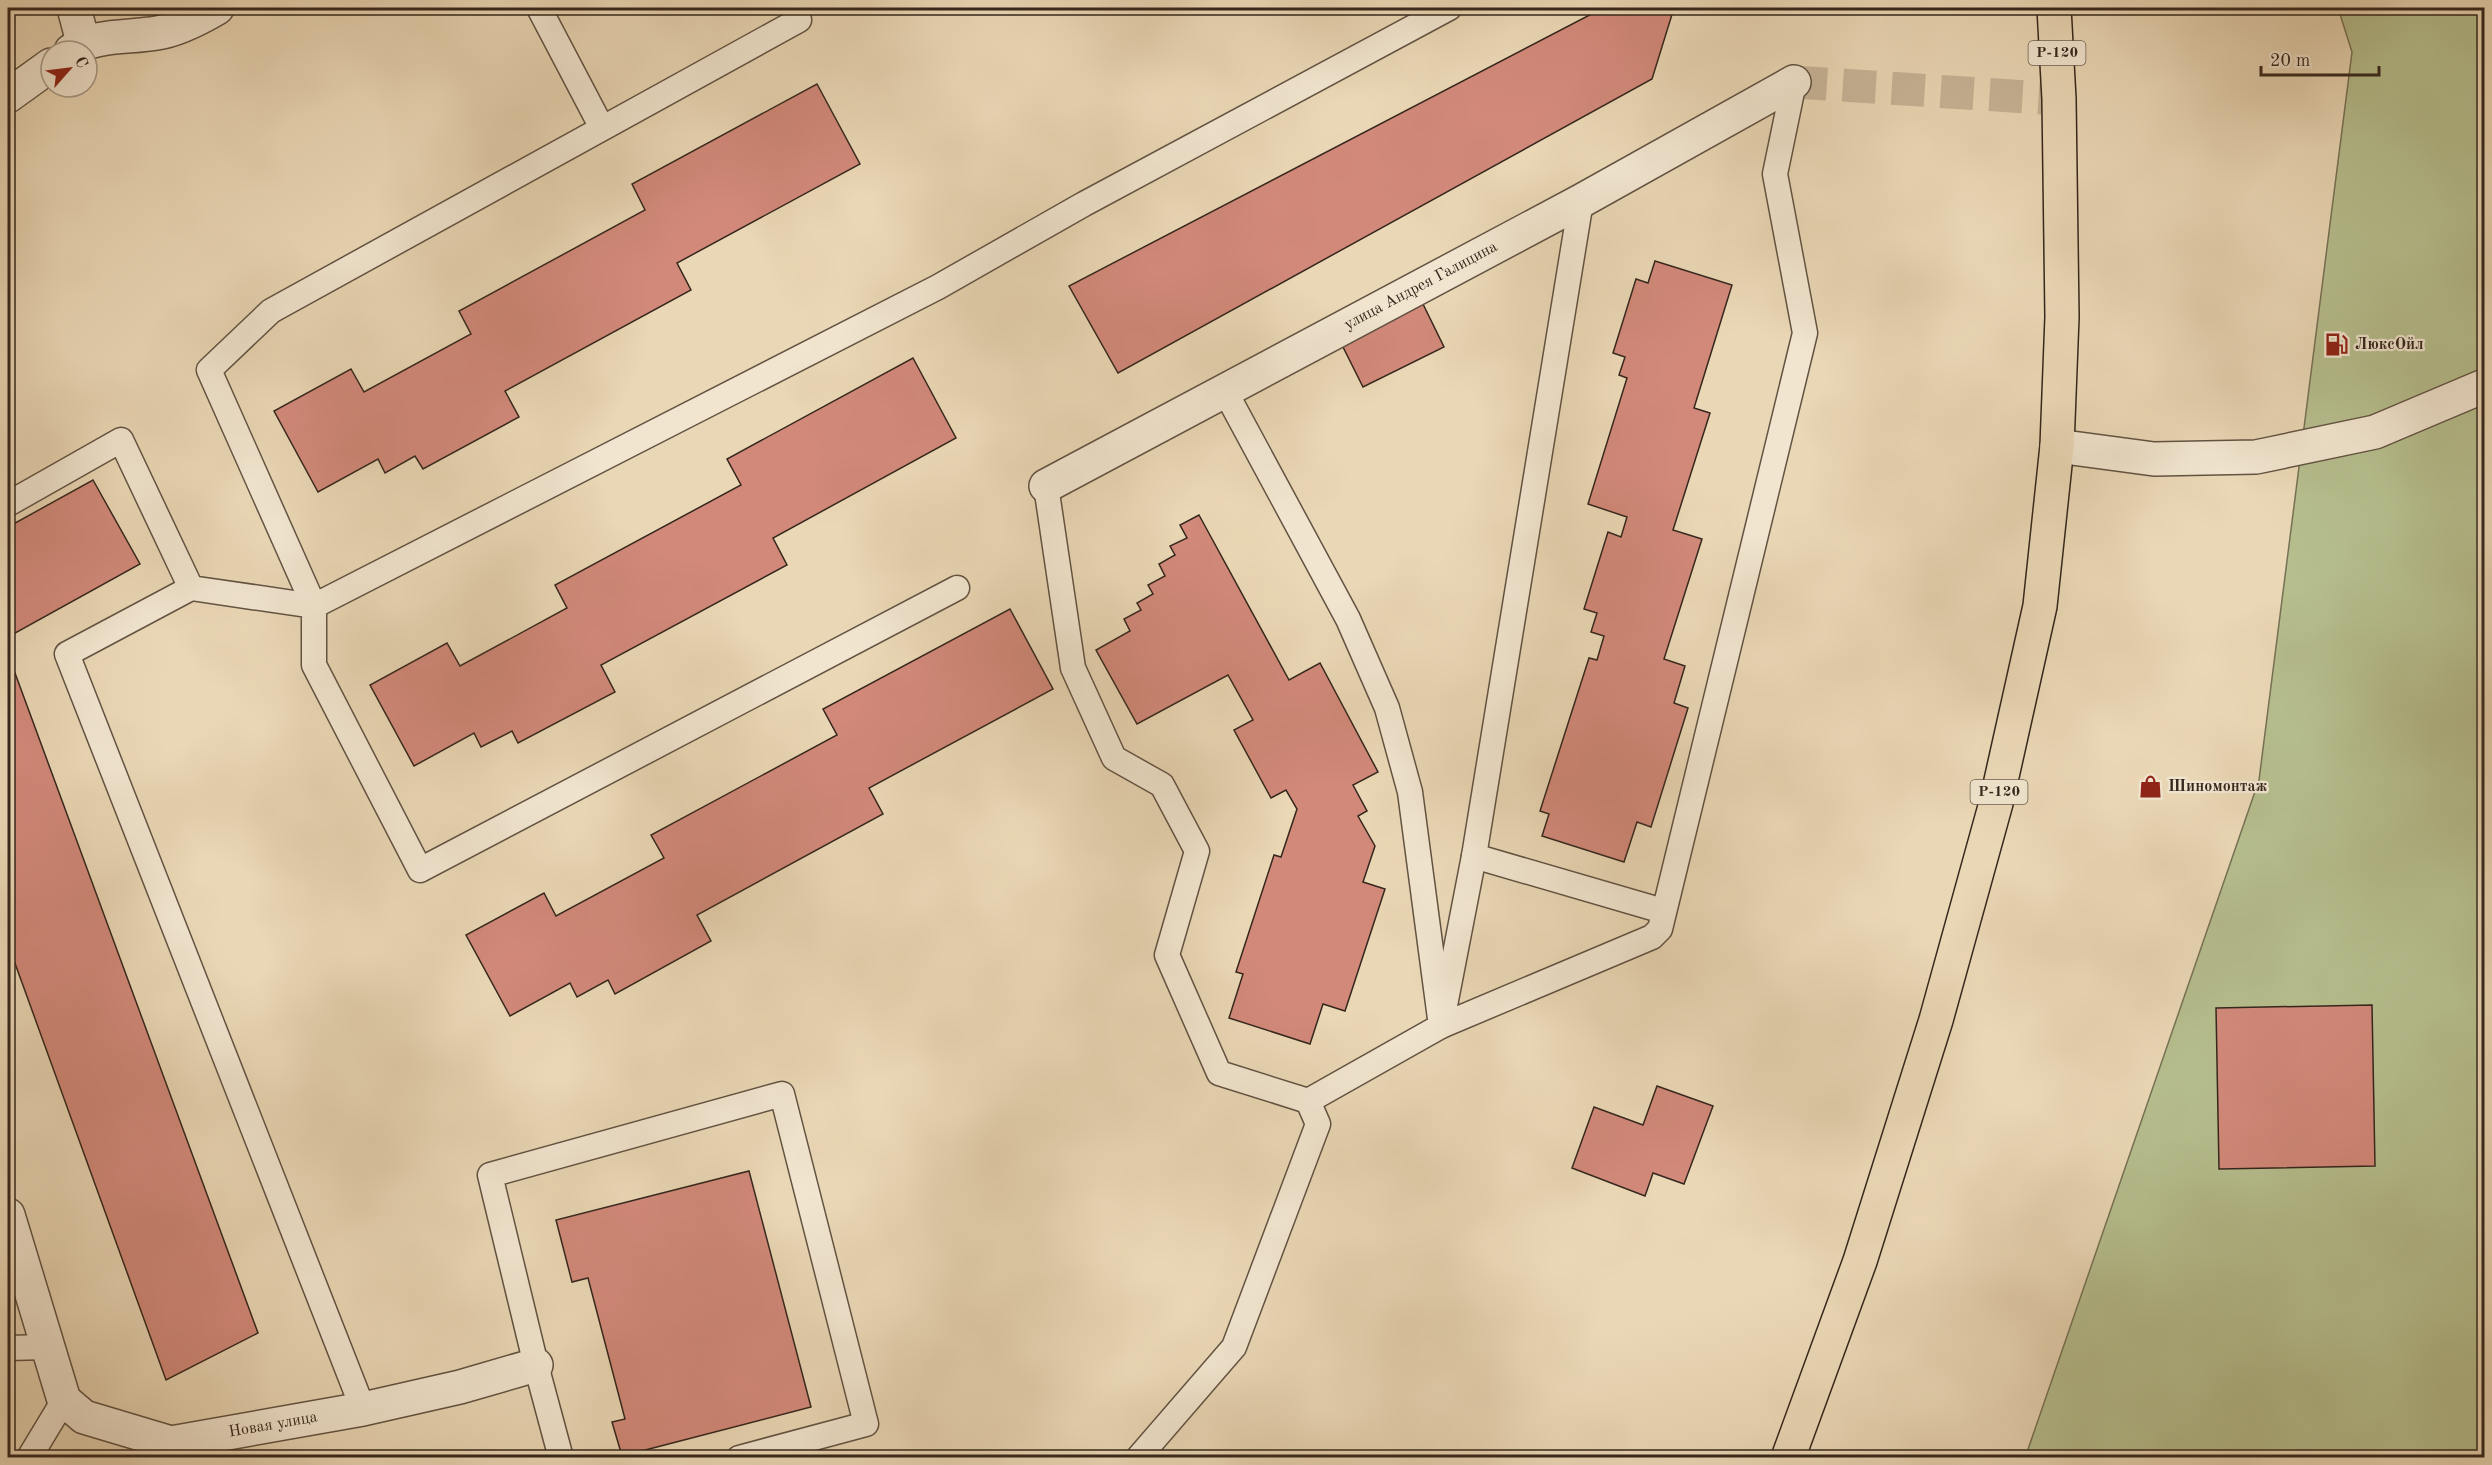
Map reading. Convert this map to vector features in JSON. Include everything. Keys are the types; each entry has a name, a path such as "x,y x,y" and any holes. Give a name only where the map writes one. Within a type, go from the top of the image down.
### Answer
{"main road":[{"name":"Р-120","path":"1788,1458 1860,1261 1936,1020 1996,803 2040,606 2057,446 2062,317 2060,99 2054,8"}],"street":[{"path":"74,8 76,39"},
{"path":"99,43 160,33 204,16 217,8"},
{"path":"8,96 39,74"},
{"name":"улица Андрея Галицина","path":"1046,486 1581,201 1794,82"},
{"path":"2057,446 2154,459 2256,457 2375,432 2484,386"},
{"path":"8,1215 64,1400"},
{"name":"Новая улица","path":"64,1400 84,1417 171,1443 363,1409 460,1387 536,1365"}],"lane":[{"path":"538,8 602,128"},
{"path":"363,1409 67,654 191,588 314,606 938,287 1084,204 1449,8"},
{"path":"799,20 271,311 209,370 314,606 314,665 420,870 957,588"},
{"path":"1046,486 1073,668 1114,758 1162,785 1197,851 1167,955 1219,1073 1308,1101 1441,1026 1652,937 1660,929 1805,333 1775,174 1794,82"},
{"path":"1441,1026 1474,856 1581,201"},
{"path":"1225,391 1348,619 1387,708 1410,792 1441,1026"},
{"path":"8,504 121,440 191,588"},
{"path":"1474,856 1663,911"},
{"path":"561,1458 490,1175 782,1094 866,1424 739,1458"},
{"path":"1138,1458 1234,1347 1318,1124 1308,1101"},
{"path":"8,1348 47,1347"},
{"path":"29,1458 64,1400"}],"green space":[{"path":"2338,8 2484,8 2484,1457 2025,1458 2259,780 2352,52"}],"building":[{"path":"1603,8 1674,8 1652,79 1118,373 1069,286"},
{"path":"817,84 860,164 677,263 691,290 505,391 519,417 423,469 415,456 385,473 378,459 318,492 274,411 351,369 364,392 471,334 459,311 645,210 632,184"},
{"path":"1655,261 1732,285 1694,408 1710,413 1673,530 1702,539 1664,659 1685,666 1674,703 1688,708 1651,827 1637,822 1624,862 1542,836 1549,814 1540,811 1589,658 1597,660 1604,636 1591,632 1597,613 1584,609 1608,532 1621,537 1627,517 1588,504 1627,378 1619,375 1625,357 1613,353 1636,279 1648,283"},
{"path":"1421,300 1444,347 1363,387 1340,341"},
{"path":"913,358 956,438 773,538 787,565 601,665 615,692 518,743 512,731 481,747 474,733 414,766 370,685 447,643 460,666 567,608 555,585 741,485 727,459"},
{"path":"93,480 140,564 8,637 8,527"},
{"path":"1199,515 1289,680 1320,663 1378,772 1353,785 1367,811 1358,816 1375,846 1363,882 1385,889 1345,1011 1323,1004 1310,1044 1229,1018 1243,974 1236,972 1274,855 1281,857 1297,809 1286,790 1271,798 1234,730 1253,720 1228,675 1137,724 1096,650 1130,631 1124,619 1141,610 1137,603 1153,594 1148,585 1165,576 1159,564 1175,555 1170,546 1187,538 1180,525"},
{"path":"1010,609 1053,689 869,788 883,814 697,915 711,941 615,994 608,980 577,997 570,983 510,1016 466,935 544,893 556,916 664,858 651,835 837,735 823,709"},
{"path":"8,654 258,1333 166,1380 8,944"},
{"path":"2372,1005 2375,1166 2219,1169 2216,1008"},
{"path":"1657,1086 1713,1106 1684,1184 1653,1173 1645,1196 1572,1168 1594,1107 1643,1125"},
{"path":"749,1171 811,1407 622,1456 612,1422 625,1419 588,1278 572,1282 556,1220"}],"tunnel":[{"path":"1794,82 2059,99"}],"place":[{"name":"ЛюксОйл","path":"2337,345"},
{"name":"Шиномонтаж","path":"2150,787"}]}
